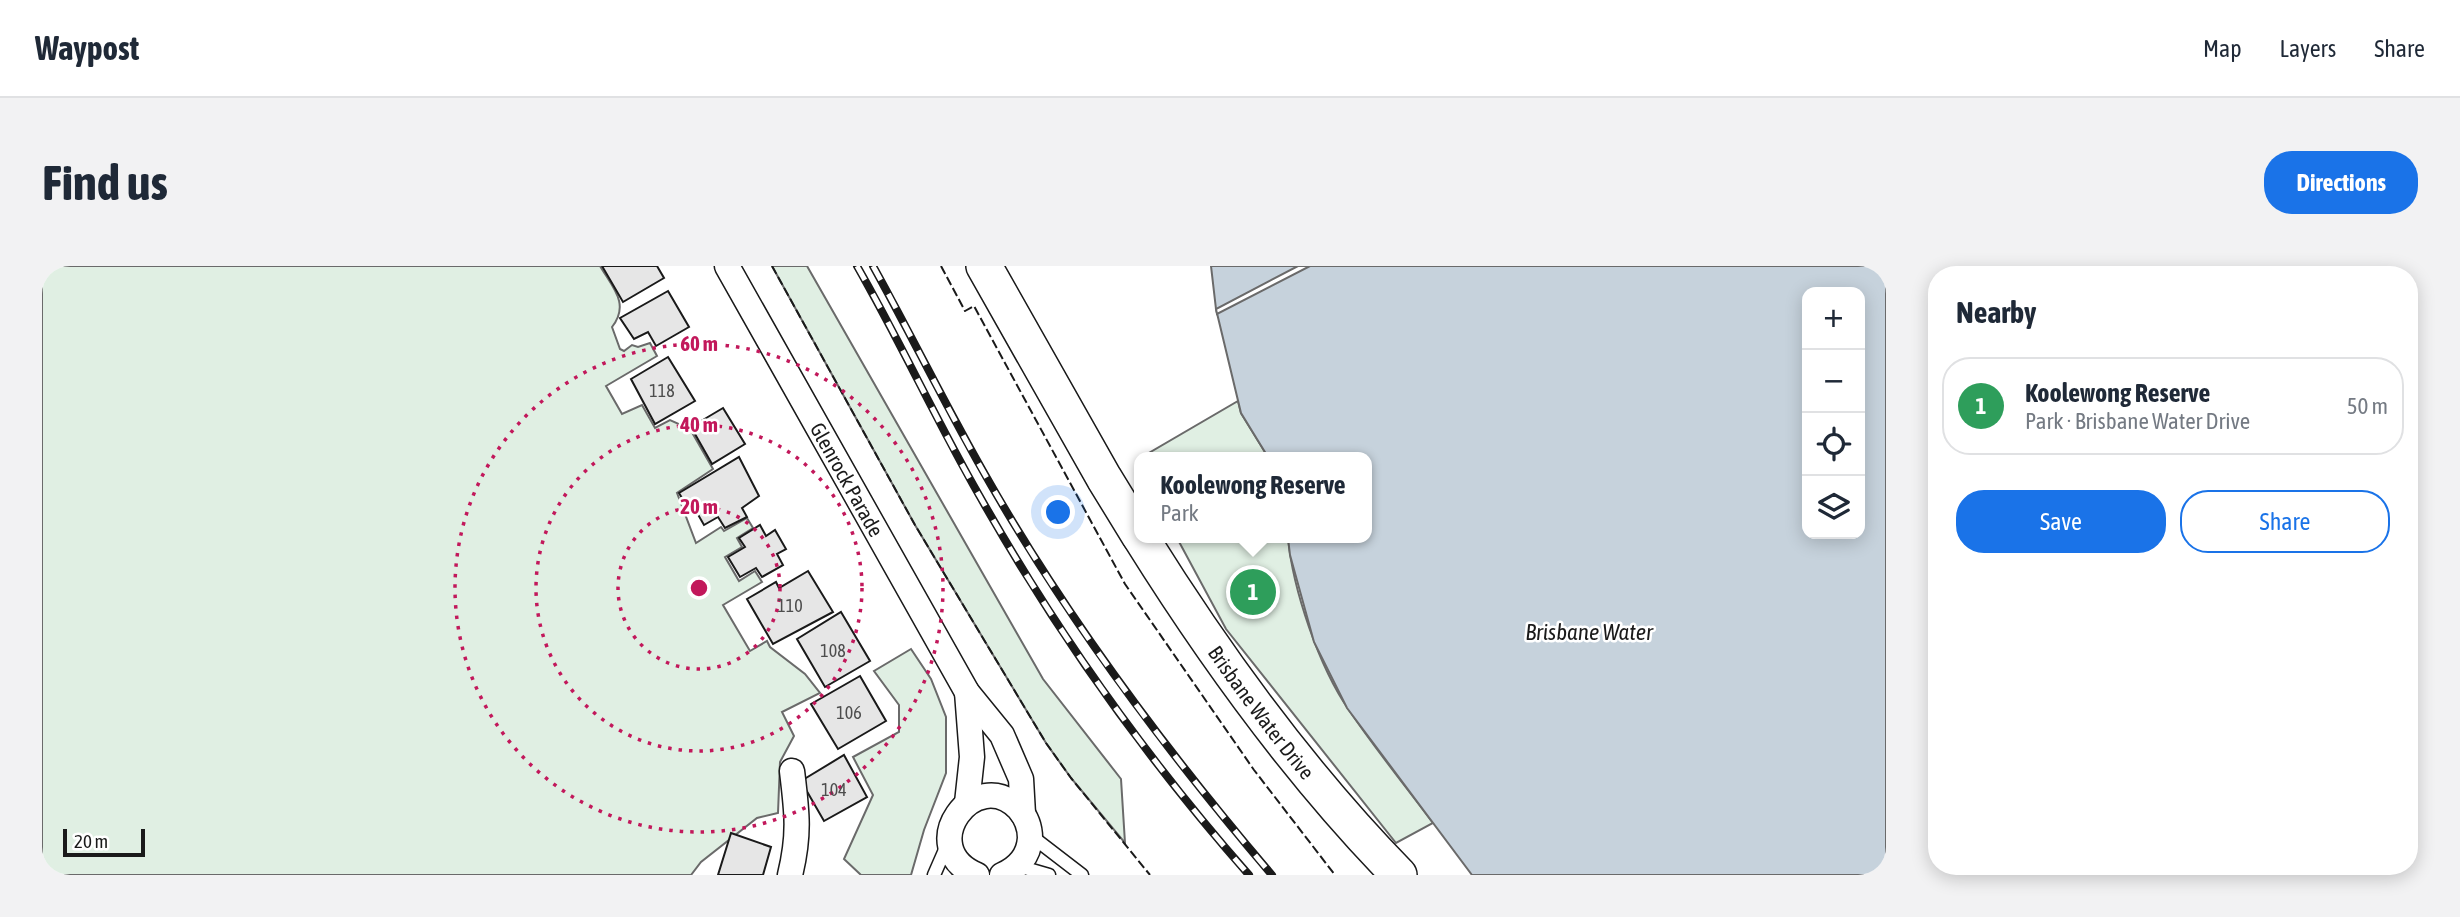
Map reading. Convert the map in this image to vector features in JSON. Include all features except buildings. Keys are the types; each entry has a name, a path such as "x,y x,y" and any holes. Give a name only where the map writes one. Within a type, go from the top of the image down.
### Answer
{"main road":[{"name":"Brisbane Water Drive","path":"984,266 1134,526"},
{"name":"Brisbane Water Drive","path":"1145,543 1205,636 1253,702 1335,806 1399,875"}],"street":[{"name":"Glenrock Parade","path":"727,266 967,692 1002,735 1021,779 1029,846 1011,871"},
{"name":"Glenrock Parade","path":"950,841 953,819 967,803 972,757 967,692"},
{"path":"790,875 797,847 799,822 792,771"},
{"path":"967,803 979,798 1004,799 1015,805 1027,825"},
{"path":"950,841 957,861 975,875"}],"lane":[{"path":"1027,825 1082,875"},
{"name":"Glenrock Parade","path":"934,875 950,841"},
{"path":"1011,871 1049,875"}],"green space":[{"path":"42,266 600,266 620,303 620,311 612,327 620,349 624,351 632,345 638,347 650,343 657,356 606,386 622,414 642,405 655,428 670,420 690,429 713,469 677,493 696,543 721,527 724,531 747,518 753,528 737,538 742,547 725,557 739,581 755,571 762,582 723,605 750,651 767,641 770,647 805,674 820,693 782,712 794,736 780,762 778,813 757,818 701,862 691,875 42,875"},
{"path":"772,266 807,266 1043,679 1121,779 1125,843 1046,743 915,525"},
{"path":"1238,401 1241,413 1265,452 1151,452"},
{"path":"1180,543 1289,543 1295,581 1309,627 1338,692 1433,823 1396,843 1226,629"},
{"path":"911,649 931,679 946,717 946,773 924,830 911,875 861,875 844,859 873,795 853,757 899,732 899,705 874,671"}],"water":[{"name":"Brisbane Water","path":"1211,266 1886,266 1886,875 1472,875 1347,708 1314,642 1290,555 1289,543 1372,543 1372,452 1265,452 1241,413 1216,309"}],"pier":[{"path":"1298,266 1310,266 1217,314 1216,309"}],"railway":[{"path":"857,266 963,467 1039,595 1104,692 1174,786 1249,875"},
{"path":"873,266 976,458 1054,587 1158,735 1272,875"}],"fence":[{"path":"772,266 915,525 1046,743 1150,875"},
{"path":"941,266 965,311 974,306 1125,584 1254,770 1335,875"}],"place":[{"name":"Koolewong Reserve","path":"1253,592"}]}
